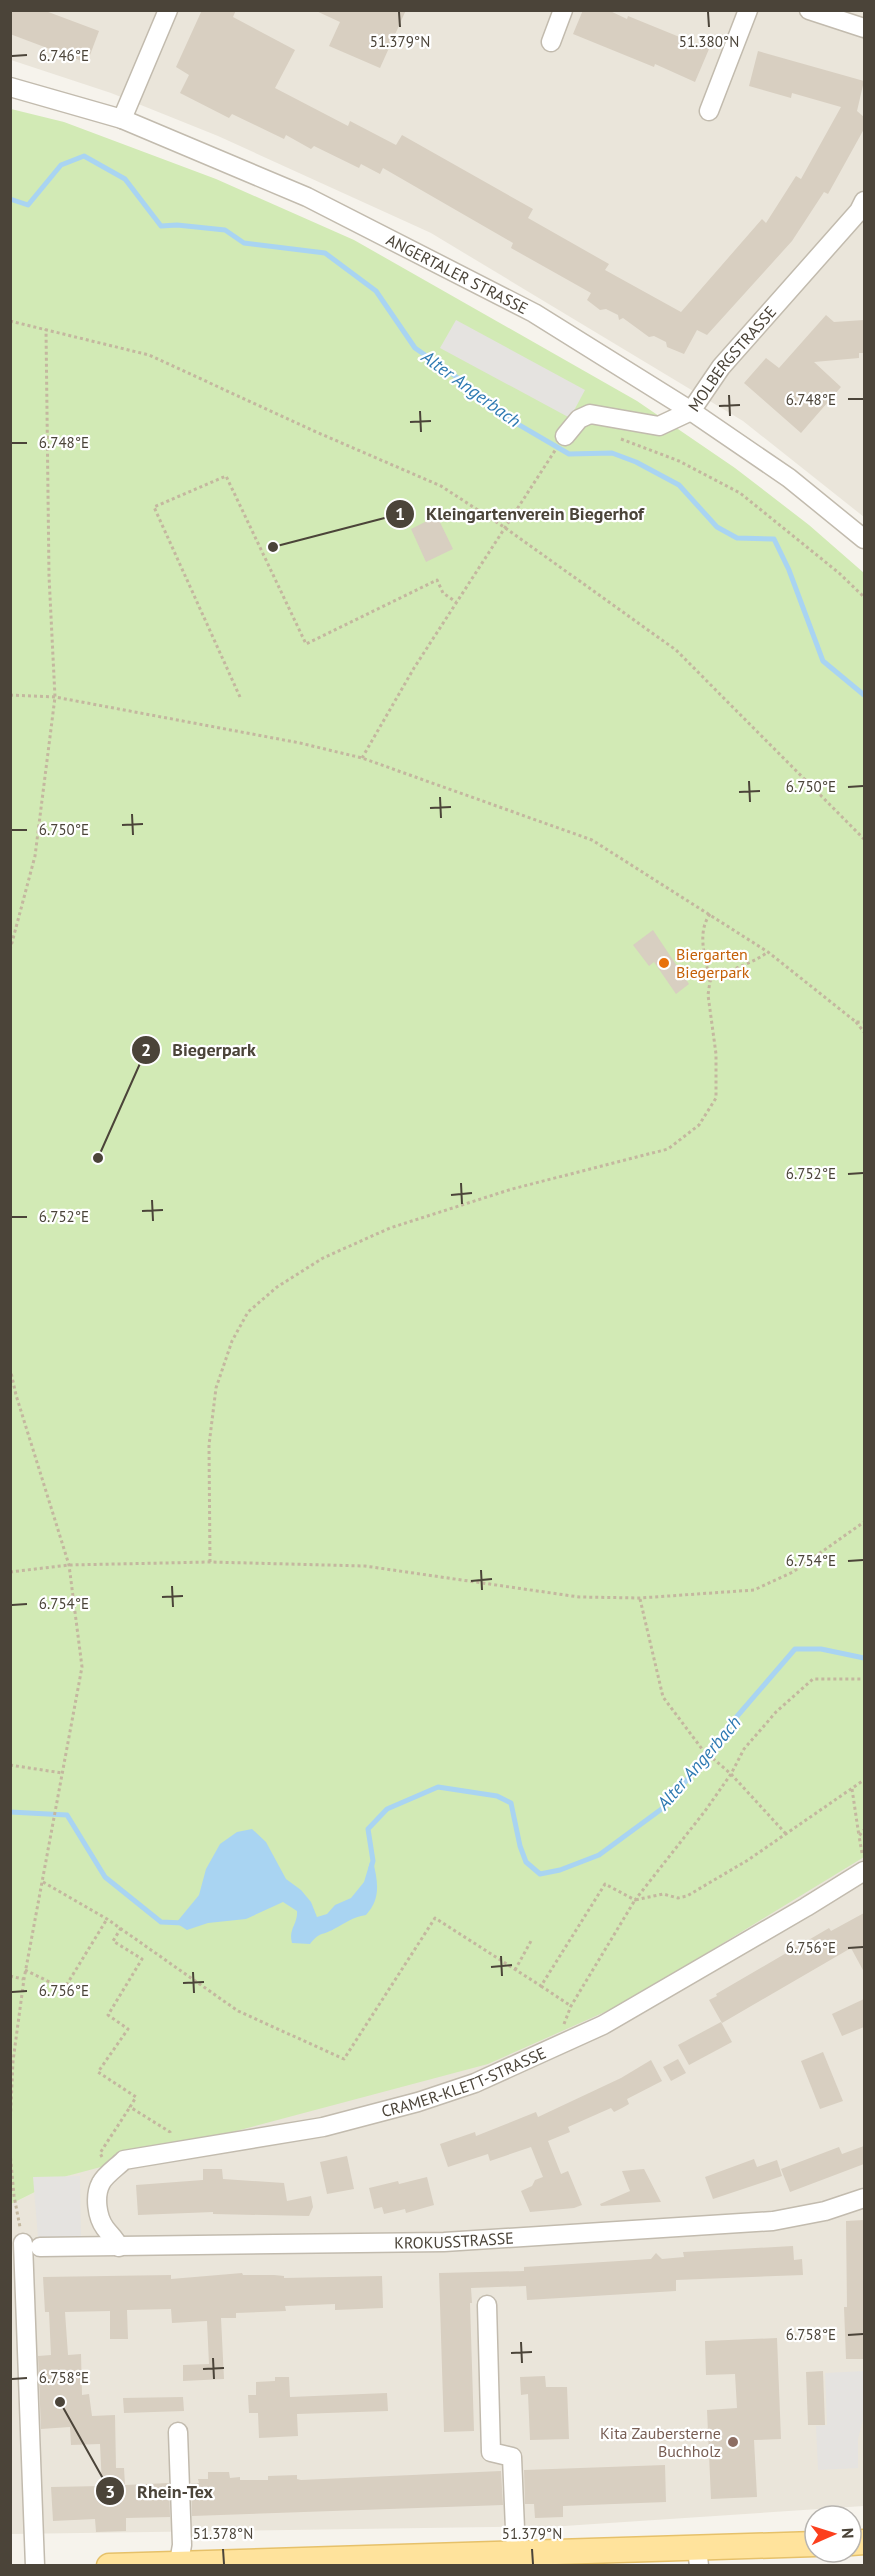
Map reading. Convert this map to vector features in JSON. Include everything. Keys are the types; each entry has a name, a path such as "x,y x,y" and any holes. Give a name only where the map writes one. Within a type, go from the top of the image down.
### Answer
{"main road":[{"path":"109,2565 525,2557 698,2557 803,2545"}],"street":[{"path":"122,119 168,10"},
{"path":"551,42 563,10"},
{"path":"709,111 748,10"},
{"path":"809,10 864,28"},
{"name":"ANGERTALER STRASSE","path":"10,87 122,119 307,197 534,313 691,411 789,478 864,539"},
{"name":"MOLBERGSTRASSE","path":"565,436 579,419 590,414 659,426 691,411 721,367 859,211 864,201"},
{"name":"CRAMER-KLETT-STRASSE","path":"119,2247 115,2238 105,2229 99,2215 97,2198 101,2182 124,2160 323,2127 418,2102 475,2083 603,2025 806,1908 864,1864"},
{"name":"KROKUSSTRASSE","path":"31,2245 119,2247 444,2242 773,2221 825,2211 864,2198"},
{"path":"31,2245 35,2565"},
{"path":"487,2305 491,2452 512,2457 525,2557"},
{"path":"178,2432 182,2545 179,2562"}],"path":[{"path":"10,321 149,355 314,431 441,486 504,527 676,650 864,839"},
{"path":"10,950 35,856 55,697 49,576 46,329"},
{"path":"618,438 679,461 740,493 839,573 864,597"},
{"path":"362,758 414,668 549,459"},
{"path":"240,698 154,507 226,476 306,644 437,580 443,593 456,602"},
{"path":"10,695 55,697 300,742 362,758 592,840 768,952 856,1022 864,1032"},
{"path":"210,1562 209,1445 216,1388 232,1341 248,1312 277,1287 323,1258 390,1228 512,1189 668,1149 699,1125 716,1098 716,1054 708,995 710,981 702,942 703,924 710,914"},
{"path":"710,981 722,973 756,961 768,952"},
{"path":"856,1022 864,1022"},
{"path":"10,1368 16,1395 69,1565 82,1666 24,1979 13,2061 10,2127"},
{"path":"10,1572 69,1565 210,1562 365,1566 579,1597 640,1598 754,1590 793,1572 864,1522"},
{"path":"640,1598 663,1697 702,1749 731,1774 787,1834"},
{"path":"43,1882 107,1918 238,2011 344,2059 435,1918 571,2006 635,1900 646,1889 731,1774 744,1749 776,1712 813,1679 864,1679"},
{"path":"10,1765 62,1773"},
{"path":"541,1986 605,1884 635,1900 663,1894 678,1898 687,1896 787,1834 864,1780"},
{"path":"852,1789 864,1864"},
{"path":"859,1836 864,1830"},
{"path":"26,1970 64,1989 107,1918"},
{"path":"109,2175 100,2152 136,2097 98,2072 129,2029 108,2015 142,1959 113,1941 121,1928"},
{"path":"515,1970 531,1941"},
{"path":"10,1976 24,1979"},
{"path":"130,2108 170,2132 177,2150"},
{"path":"10,2152 14,2196 31,2245"}],"shaded area":[{"path":"11,11 864,11 864,517 743,421 431,233 218,136 111,93 11,60"},
{"path":"456,320 585,390 570,418 440,348"},
{"path":"864,1857 864,2506 863,2504 803,2504 803,2510 564,2526 11,2534 11,2204 67,2176"},
{"path":"80,2176 81,2238 38,2238 33,2177"},
{"path":"864,2371 864,2416 858,2439 858,2468 818,2470 816,2426 827,2425 825,2373"}],"green space":[{"path":"11,109 64,122 216,179 354,240 637,401 735,468 809,525 864,573 864,1857 625,2003 488,2064 67,2176 11,2204"}],"water":[{"path":"252,1829 266,1842 286,1879 301,1890 311,1902 317,1917 327,1914 335,1905 351,1898 364,1882 370,1862 373,1861 377,1890 371,1909 366,1915 319,1935 310,1944 292,1943 291,1934 297,1911 283,1902 246,1919 208,1923 187,1930 176,1923 199,1895 206,1869 220,1844 237,1832"}],"building":[{"path":"10,10 43,10 99,31 87,63 10,34"},
{"path":"202,10 236,10 233,17 295,50 275,88 348,126 350,121 396,145 402,135 533,209 528,218 609,264 605,270 681,312 762,219 766,223 796,176 801,179 841,107 792,93 791,98 749,86 758,51 864,81 857,111 864,117 864,129 828,194 824,192 792,241 707,335 697,330 684,354 667,347 666,342 654,336 649,337 623,318 619,320 618,315 606,309 600,310 587,300 591,293 511,248 513,243 383,168 380,174 361,164 359,168 314,146 311,149 286,135 284,139 232,114 229,118 180,93 189,75 176,67"},
{"path":"314,10 406,10 380,68 329,46 340,22"},
{"path":"583,10 608,10 627,19 628,16 709,49 695,82 655,64 654,67 573,34"},
{"path":"826,315 834,322 864,320 864,353 859,353 859,358 814,362 841,387 801,433 744,383 766,358 779,368"},
{"path":"437,516 453,549 426,562 411,529"},
{"path":"653,930 689,984 676,994 654,962 649,966 633,945"},
{"path":"864,1913 864,1972 851,1948 722,2023 709,2000 717,1996 716,1994 829,1928 831,1931"},
{"path":"864,1999 864,2027 842,2036 832,2014"},
{"path":"721,2022 732,2042 689,2065 678,2045"},
{"path":"823,2052 843,2101 820,2109 801,2061"},
{"path":"678,2059 686,2073 671,2081 663,2067"},
{"path":"651,2060 662,2081 627,2099 629,2104 622,2108 614,2112 611,2108 568,2127 570,2132 548,2141 561,2174 568,2171 582,2205 574,2208 530,2212 521,2191 543,2177 531,2147 490,2161 488,2154 448,2167 440,2144 475,2132 476,2136 536,2112 538,2117 621,2078"},
{"path":"864,2146 864,2164 790,2192 781,2169 839,2147 842,2154"},
{"path":"347,2156 354,2189 327,2194 320,2162"},
{"path":"754,2159 757,2167 777,2160 782,2176 713,2199 705,2177"},
{"path":"203,2169 222,2169 223,2179 284,2183 287,2201 311,2196 313,2207 309,2216 213,2214 213,2212 138,2215 136,2185 203,2180"},
{"path":"644,2169 661,2202 601,2206 600,2204 630,2191 622,2171"},
{"path":"427,2177 434,2205 406,2213 405,2209 384,2214 382,2207 374,2209 369,2188"},
{"path":"864,2220 864,2359 846,2359 844,2307 847,2307 846,2221"},
{"path":"793,2246 794,2260 802,2259 803,2275 676,2280 676,2291 527,2300 526,2286 471,2288 474,2431 444,2432 439,2273 524,2271 524,2267 651,2259 656,2253 662,2259 684,2257 683,2252"},
{"path":"242,2273 243,2275 284,2276 284,2278 382,2276 383,2308 335,2310 335,2304 285,2306 286,2311 236,2313 236,2318 221,2318 224,2379 183,2381 183,2365 209,2364 207,2321 172,2323 171,2309 127,2310 128,2339 110,2339 110,2311 65,2312 68,2355 81,2354 82,2395 89,2394 92,2416 115,2415 116,2468 124,2468 125,2485 169,2483 170,2517 126,2518 126,2531 96,2532 95,2519 53,2521 51,2487 102,2486 100,2444 71,2445 70,2427 41,2429 38,2356 51,2355 49,2312 45,2312 43,2277 171,2275 171,2279"},
{"path":"777,2338 781,2439 754,2440 757,2497 711,2499 707,2410 737,2408 735,2374 706,2375 705,2341"},
{"path":"823,2371 825,2425 808,2425 806,2372"},
{"path":"545,2376 546,2387 567,2387 569,2439 530,2440 528,2394 521,2395 520,2377"},
{"path":"275,2377 289,2377 290,2397 387,2393 388,2411 297,2414 298,2436 259,2438 258,2413 249,2413 248,2395 256,2395 256,2382 275,2381"},
{"path":"183,2397 184,2411 124,2413 123,2398"},
{"path":"665,2465 666,2502 563,2506 563,2517 535,2518 534,2504 525,2504 524,2470"},
{"path":"501,2471 503,2505 192,2516 191,2483 199,2483 198,2479 208,2479 208,2472 229,2472 230,2478 240,2477 240,2480 268,2480 268,2476 297,2475 297,2479 301,2480"}],"waterway":[{"name":"Alter Angerbach","path":"10,199 28,205 61,165 84,156 125,179 161,226 177,225 225,230 244,243 325,253 376,291 415,348 465,383 504,416 569,454 612,453 636,462 679,485 717,527 737,538 774,539 789,570 823,661 864,695"},
{"name":"Alter Angerbach","path":"371,1868 373,1861 368,1829 387,1809 438,1787 497,1796 511,1803 520,1846 526,1862 540,1874 560,1870 599,1855 667,1805 733,1721 795,1649 821,1649 864,1658"},
{"name":"Alter Angerbach","path":"10,1812 67,1815 105,1877 161,1922 183,1923"}],"place":[{"name":"Kleingartenverein Biegerhof","path":"273,547"},
{"name":"Biergarten Biegerpark","path":"664,963"},
{"name":"Biegerpark","path":"98,1158"},
{"name":"Rhein-Tex","path":"60,2402"},
{"name":"Kita Zaubersterne Buchholz","path":"733,2442"}]}
